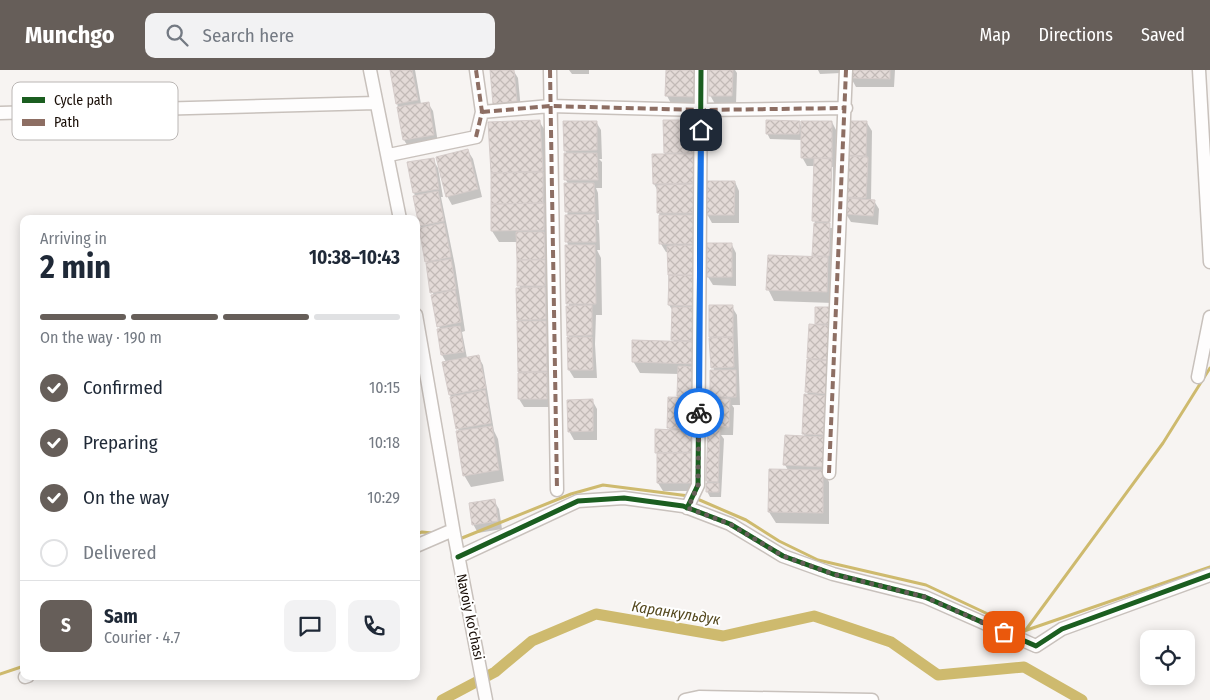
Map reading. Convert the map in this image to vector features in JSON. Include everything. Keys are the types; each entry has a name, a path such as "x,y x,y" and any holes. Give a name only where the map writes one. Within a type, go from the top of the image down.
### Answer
{"street":[{"path":"370,70 389,155 399,215"},
{"path":"389,155 476,138 482,112 476,70"},
{"path":"550,70 557,490"},
{"path":"688,508 698,485 700,70"},
{"path":"829,473 846,108 846,70"},
{"path":"1199,70 1210,262"},
{"path":"178,108 376,103"},
{"path":"482,112 550,106 701,110 846,108"},
{"path":"1198,377 1210,317"},
{"name":"Navoiy ko'chasi","path":"420,338 453,532 485,696"},
{"path":"458,558 578,501 624,498 688,508 730,524 783,556 833,574 925,597 1036,646 1062,629 1210,575"},
{"path":"420,544 453,532"},
{"path":"685,700 699,697 872,700"}],"building":[{"path":"390,70 412,70 418,100 396,104"},
{"path":"490,70 514,70 517,101 493,104"},
{"path":"666,70 695,70 694,97 665,96"},
{"path":"709,70 733,70 732,96 709,96"},
{"path":"850,70 890,70 890,79 850,78"},
{"path":"429,102 434,135 403,140 397,107"},
{"path":"540,120 543,171 491,173 488,122"},
{"path":"663,120 693,120 693,153 664,153"},
{"path":"766,120 800,121 799,134 766,134"},
{"path":"563,121 597,121 597,150 564,151"},
{"path":"801,121 832,121 832,158 801,158"},
{"path":"849,121 867,121 866,156 847,155"},
{"path":"468,149 478,189 446,197 436,157"},
{"path":"564,153 597,153 598,180 564,180"},
{"path":"652,154 693,154 694,183 653,184"},
{"path":"848,156 868,157 866,198 846,197"},
{"path":"434,158 439,189 413,193 407,162"},
{"path":"814,158 832,159 830,222 812,221"},
{"path":"543,172 543,203 491,204 491,173"},
{"path":"707,181 735,181 734,215 706,215"},
{"path":"564,183 594,183 595,212 565,212"},
{"path":"694,184 694,213 657,213 657,185"},
{"path":"438,191 444,221 420,226 420,215 417,215 413,196"},
{"path":"846,198 875,200 873,216 844,214"},
{"path":"544,203 544,230 491,231 491,204"},
{"path":"595,214 596,242 565,242 565,215"},
{"path":"659,215 694,215 695,244 659,244"},
{"path":"444,223 451,257 425,262 420,228"},
{"path":"814,223 830,223 829,256 812,256"},
{"path":"516,232 544,232 545,259 517,260"},
{"path":"707,243 732,243 732,277 707,277"},
{"path":"565,245 595,245 596,304 566,304"},
{"path":"695,245 696,275 668,275 667,246"},
{"path":"768,255 828,257 827,292 766,290"},
{"path":"451,259 456,289 430,293 426,263"},
{"path":"517,260 545,260 545,286 517,286"},
{"path":"669,275 697,276 698,306 668,305"},
{"path":"545,287 546,319 517,320 516,288"},
{"path":"455,290 461,322 437,327 431,295"},
{"path":"592,305 592,335 567,336 566,306"},
{"path":"709,305 733,305 733,337 709,337"},
{"path":"672,307 698,307 698,341 671,340"},
{"path":"815,307 832,307 832,324 815,324"},
{"path":"517,321 546,321 547,371 518,372"},
{"path":"809,324 832,326 830,360 807,358"},
{"path":"460,326 464,352 441,355 437,329"},
{"path":"567,337 592,337 593,370 568,370"},
{"path":"733,337 734,367 711,368 709,338"},
{"path":"632,340 698,342 697,364 632,362"},
{"path":"479,355 486,388 449,395 442,362"},
{"path":"807,359 830,361 827,394 805,392"},
{"path":"678,366 697,367 696,397 677,396"},
{"path":"710,370 736,370 736,397 710,397"},
{"path":"547,372 547,399 518,399 518,373"},
{"path":"485,390 491,423 456,429 450,397"},
{"path":"804,394 828,396 825,435 802,434"},
{"path":"668,397 696,398 695,429 667,428"},
{"path":"709,398 730,399 729,427 708,426"},
{"path":"593,399 593,431 568,432 567,400"},
{"path":"492,426 499,470 463,476 456,431"},
{"path":"655,429 695,431 693,452 655,453"},
{"path":"708,429 720,430 718,482 706,481"},
{"path":"785,435 825,437 823,467 783,465"},
{"path":"657,453 693,453 693,483 657,483"},
{"path":"769,469 823,470 823,513 768,512"},
{"path":"706,483 719,483 719,492 706,492"},
{"path":"495,499 498,521 472,525 469,503"}],"waterway":[{"path":"1025,631 1163,443 1210,368"},
{"path":"458,537 462,538 571,494 603,485 689,496"},
{"path":"695,498 746,520 779,541 818,560 926,585 1024,631 1210,567"},
{"path":"420,533 432,533"},
{"name":"Каранкульдук","path":"442,700 495,672 532,641 596,614 723,636 814,616 891,642 938,675 1024,667 1082,700"},
{"path":"0,674 20,667"}],"marked path":[{"path":"476,70 482,112 476,137"},
{"path":"550,70 557,490"},
{"path":"829,473 846,70"},
{"path":"482,112 550,106 701,110 846,108"}],"cycle path":[{"path":"687,508 698,485 701,70"},
{"path":"458,557 578,501 624,498 683,506 730,524 783,556 833,574 925,597 1036,646 1062,629 1210,575"}],"way so far":[{"path":"699,413 698,485 688,508 730,524 783,556 833,574 925,597 1004,632"}],"route":[{"path":"699,413 701,130"}]}
